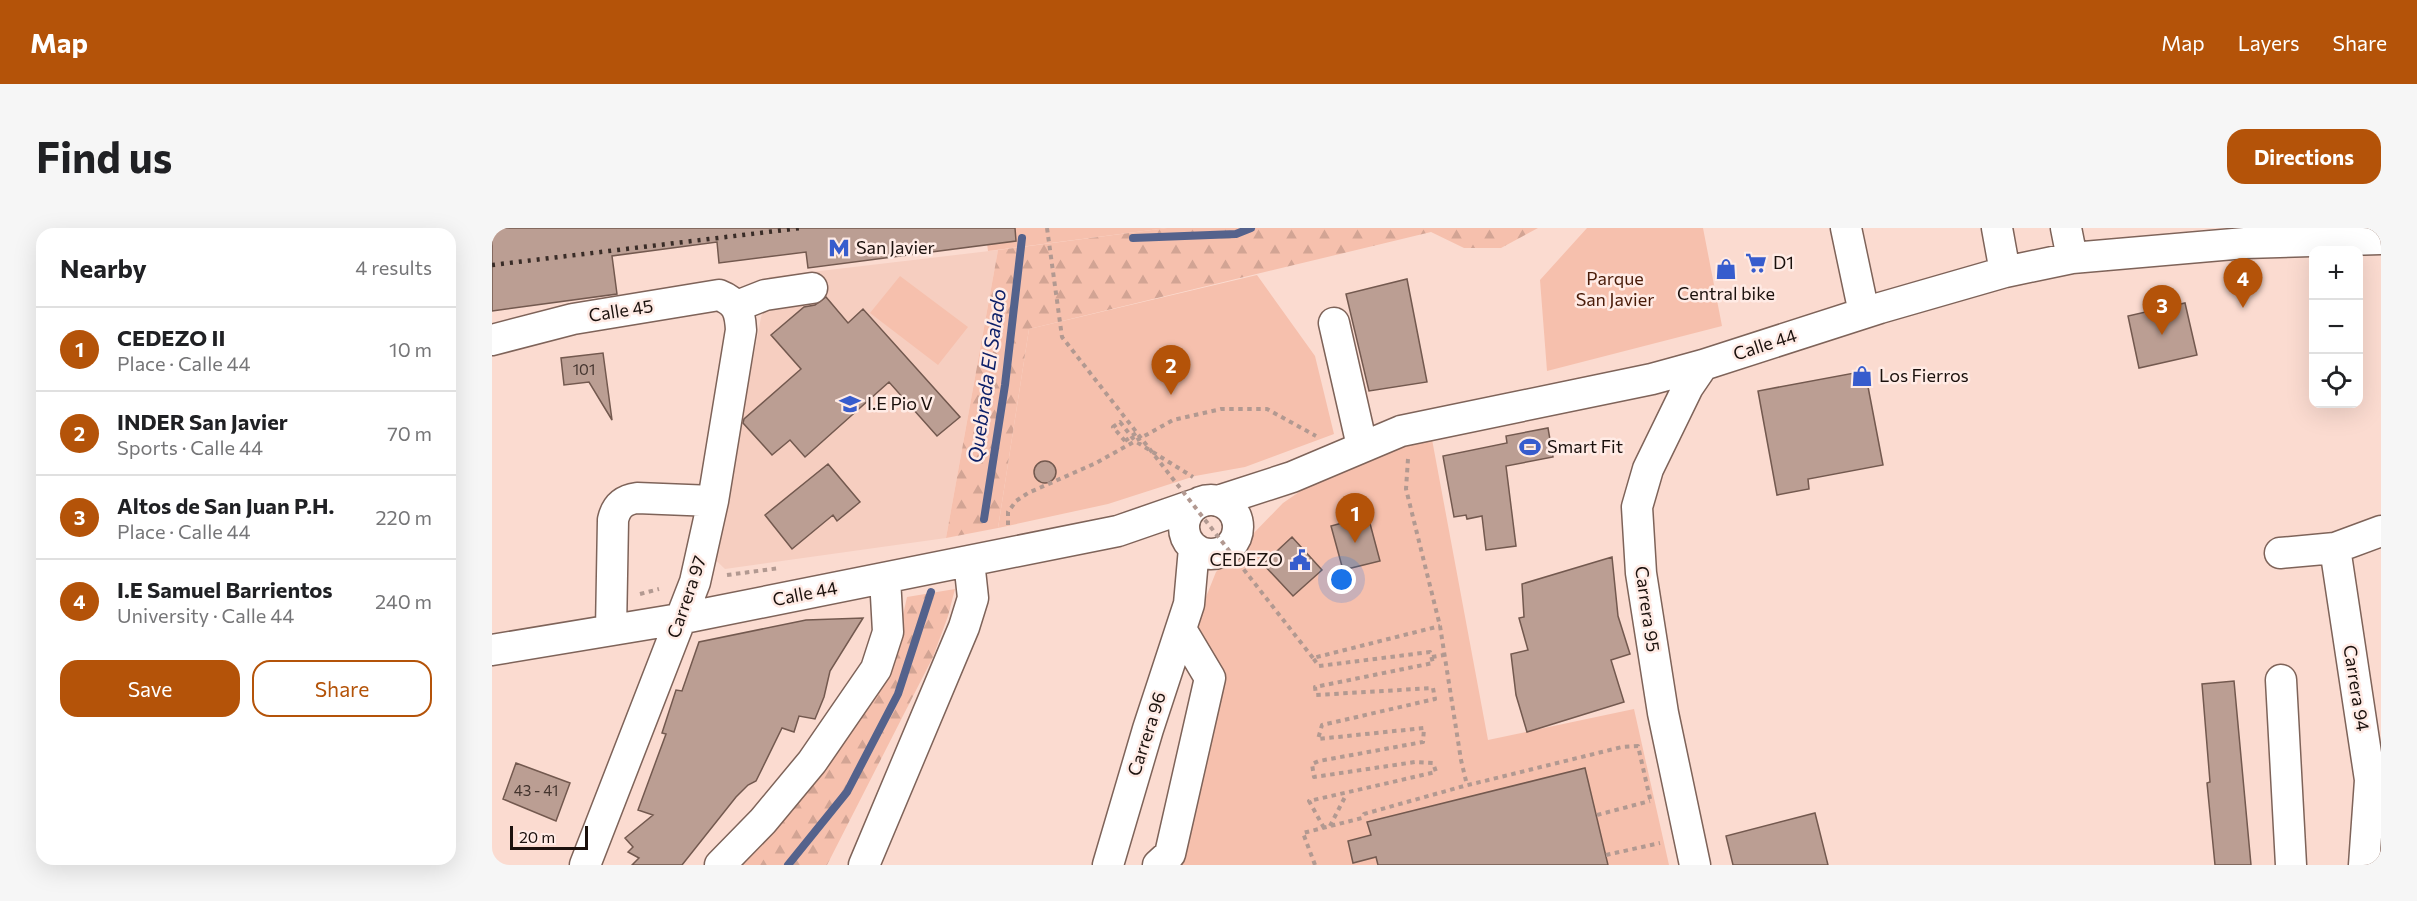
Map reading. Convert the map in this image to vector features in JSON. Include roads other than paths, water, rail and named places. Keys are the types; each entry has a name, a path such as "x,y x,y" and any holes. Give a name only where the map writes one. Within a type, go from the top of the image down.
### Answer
{"street":[{"path":"1846,228 1864,314"},
{"path":"1997,228 2005,272"},
{"path":"2066,228 2072,258"},
{"name":"Calle 44","path":"2246,243 2298,228"},
{"name":"Calle 44","path":"492,650 679,619 1118,531 1204,495 1292,477 1401,431 1652,379 2005,272 2072,258 2246,243 2381,239"},
{"path":"739,311 765,296 813,288"},
{"name":"Calle 45","path":"492,340 573,319 719,295 731,299 739,311"},
{"name":"Carrera 97","path":"585,865 699,566 714,501 741,330 739,311"},
{"path":"1334,323 1362,446"},
{"name":"Carrera 95","path":"1695,865 1661,702 1641,573 1637,507 1648,469 1688,387 1703,365"},
{"name":"Calle 44","path":"1232,541 1292,477"},
{"path":"1204,495 1231,508 1236,515 1232,541 1209,554 1190,543 1184,532 1186,516 1204,495"},
{"path":"611,630 613,520 620,504 628,499 637,498 714,501"},
{"name":"Calle 44","path":"1118,531 1190,543"},
{"path":"2280,553 2335,548 2381,531"},
{"name":"Carrera 96","path":"1108,865 1148,729 1186,618 1232,541"},
{"name":"Carrera 96","path":"1186,618 1190,543"},
{"name":"Carrera 94","path":"2335,548 2375,778 2364,865"},
{"path":"864,865 964,627 973,598 969,561"},
{"path":"720,865 763,821 812,762 876,669 888,632 885,578"},
{"path":"1158,865 1170,854 1210,678 1186,618"},
{"path":"2281,680 2291,865"}],"waterway":[{"path":"1133,238 1236,234 1251,228"},
{"name":"Quebrada El Salado","path":"984,519 1005,385 1022,238"},
{"name":"Quebrada El Salado","path":"788,865 847,792 898,694 931,592"}],"railway":[{"path":"492,265 801,228"}],"place":[{"name":"San Javier","path":"839,248"},
{"name":"D1","path":"1756,263"},
{"name":"Central bike","path":"1726,269"},
{"name":"I.E Samuel Barrientos","path":"2243,308"},
{"name":"Altos de San Juan P.H.","path":"2162,335"},
{"name":"Los Fierros","path":"1862,376"},
{"name":"INDER San Javier","path":"1171,395"},
{"name":"I.E Pio V","path":"850,404"},
{"name":"Smart Fit","path":"1530,447"},
{"name":"CEDEZO II","path":"1355,543"},
{"name":"CEDEZO","path":"1300,560"}],"park label":[{"name":"Parque San Javier","path":"1615,289"}]}
